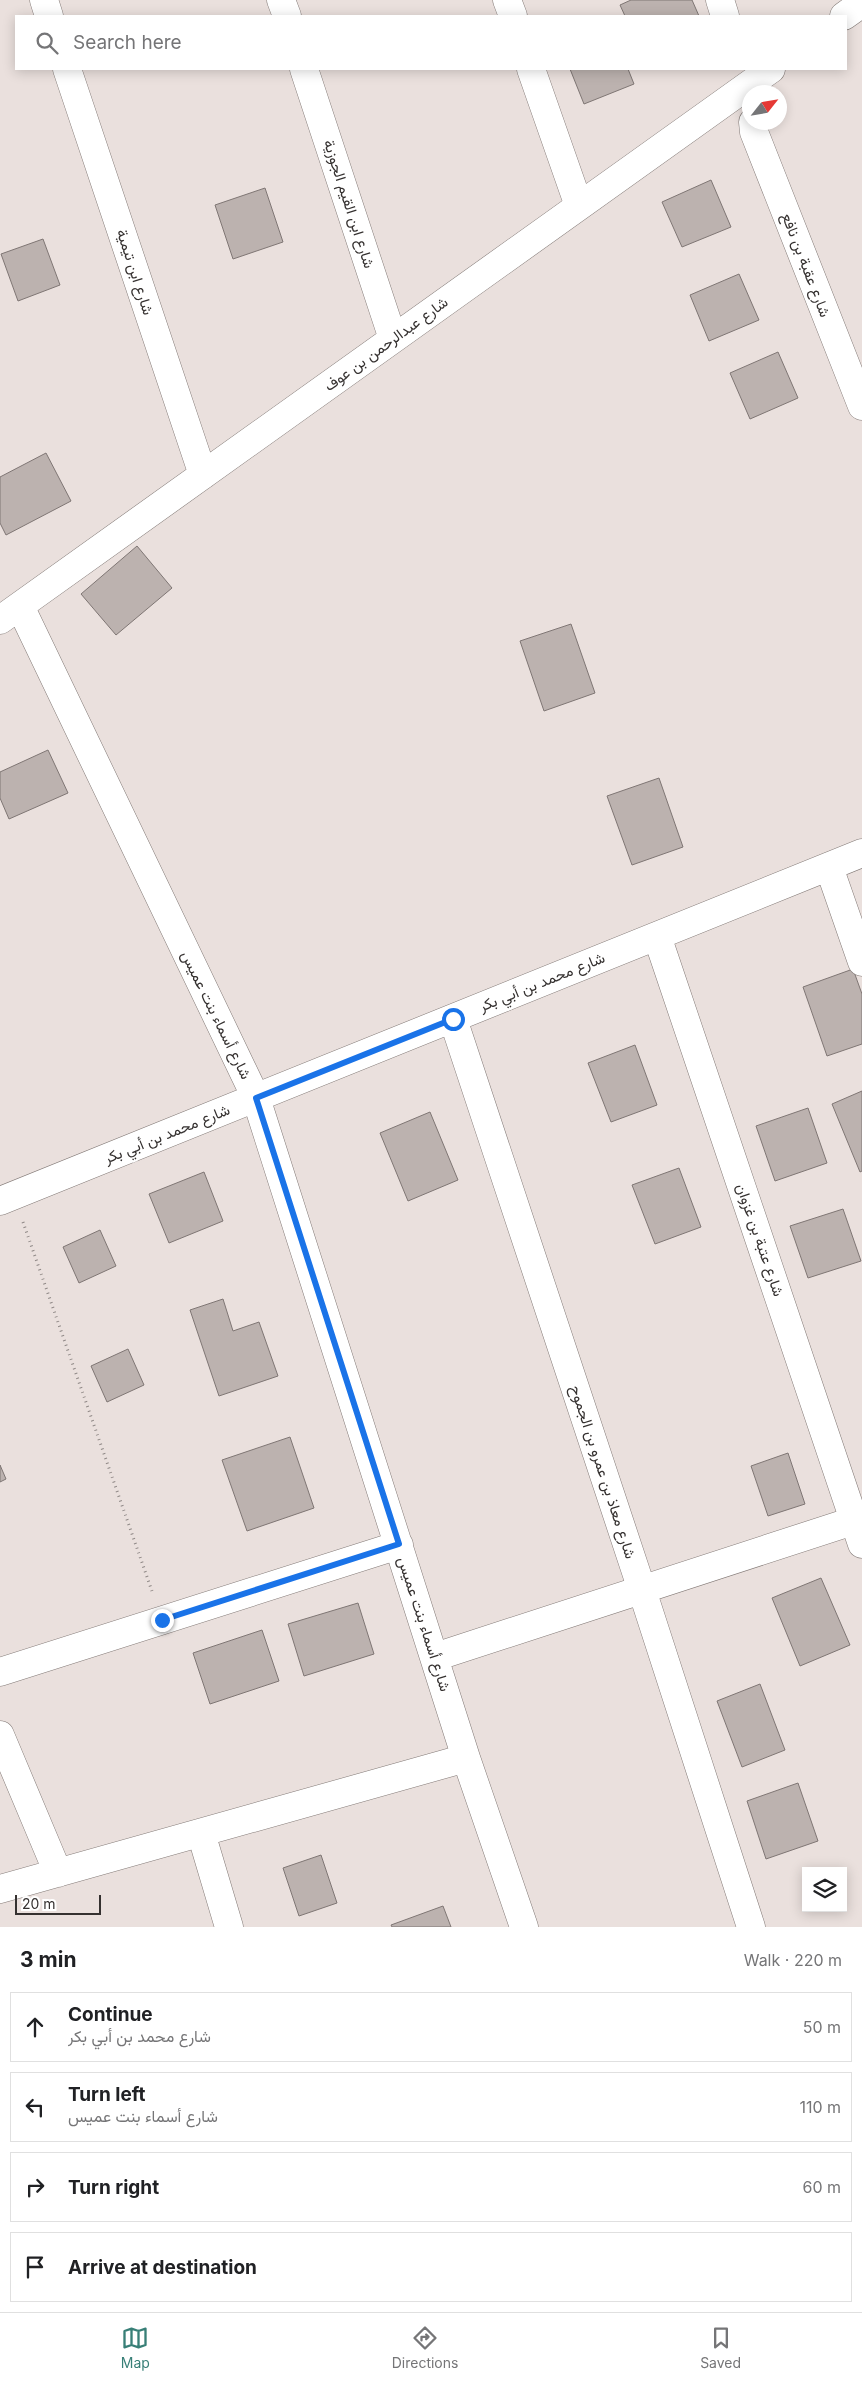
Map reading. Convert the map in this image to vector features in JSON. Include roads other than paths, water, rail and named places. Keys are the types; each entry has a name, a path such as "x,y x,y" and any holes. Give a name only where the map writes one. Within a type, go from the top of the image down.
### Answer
{"street":[{"path":"44,0 49,15"},
{"path":"281,0 287,15"},
{"path":"507,0 513,15"},
{"path":"720,0 725,15"},
{"path":"845,15 862,3"},
{"name":"شارع ابن تيمية","path":"67,70 203,475"},
{"name":"شارع ابن القيم الجوزية","path":"304,70 393,339"},
{"path":"531,70 579,206"},
{"name":"شارع عبدالرحمن بن عوف","path":"746,85 769,70"},
{"name":"شارع عبدالرحمن بن عوف","path":"10,613 742,88"},
{"name":"شارع عقبة بن نافع","path":"754,130 862,406"},
{"name":"شارع أسماء بنت عميس","path":"10,613 256,1098 466,1758 524,1927"},
{"name":"شارع محمد بن أبي بكر","path":"7,1198 862,853"},
{"path":"829,867 862,962"},
{"name":"شارع عتبة بن غزوان","path":"657,936 859,1528"},
{"name":"شارع معاذ بن عمرو بن الجموح","path":"453,1019 642,1590 751,1927"},
{"path":"435,1657 642,1590 859,1528"},
{"path":"0,1672 399,1544"},
{"path":"0,1735 58,1873"},
{"path":"0,1889 466,1758"},
{"path":"201,1833 229,1927"}]}
